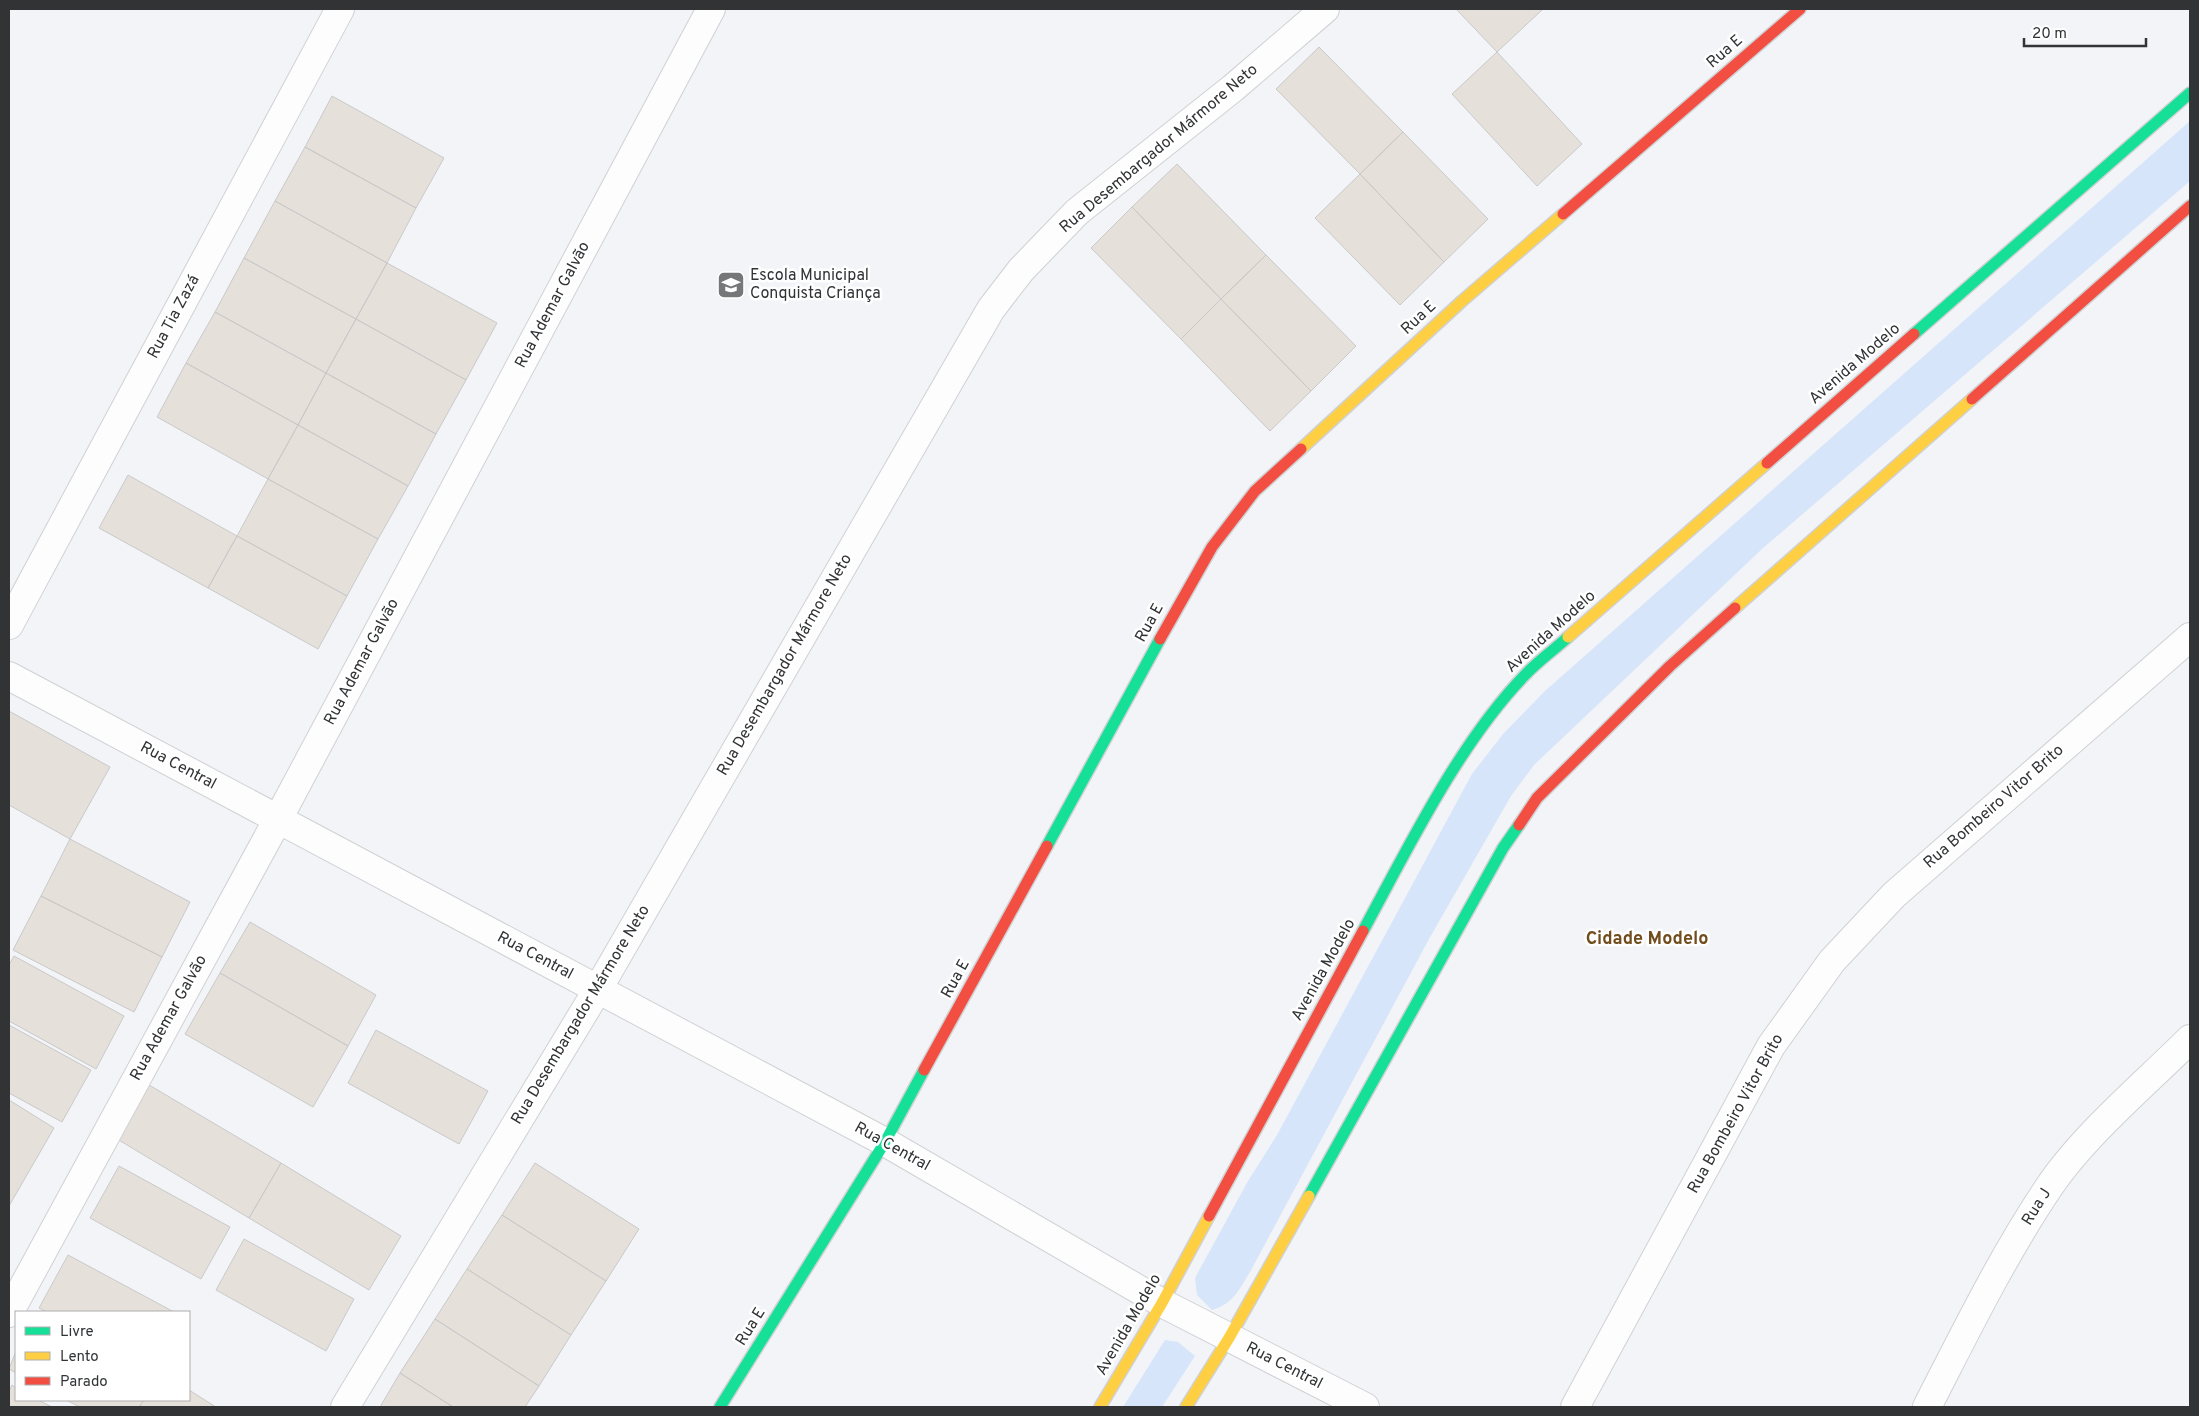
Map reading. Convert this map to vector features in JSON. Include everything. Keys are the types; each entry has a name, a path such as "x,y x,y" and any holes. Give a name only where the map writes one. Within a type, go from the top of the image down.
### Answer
{"main road":[{"name":"Rua E","path":"720,1407 885,1142 1177,607 1212,547 1255,492 1462,301 1800,9"},
{"name":"Avenida Modelo","path":"1100,1407 1162,1303 1412,841 1454,770 1486,722 1524,675 2190,93"},
{"path":"1186,1407 1229,1338 1503,848 1537,798 1670,666 2190,206"}],"street":[{"name":"Rua Tia Zazá","path":"9,625 340,9"},
{"name":"Rua Ademar Galvão","path":"9,1313 278,819 711,9"},
{"name":"Rua Desembargador Mármore Neto","path":"345,1407 598,989 991,309 1022,270 1077,212 1233,88 1325,9"},
{"name":"Rua Bombeiro Vitor Brito","path":"1575,1407 1771,1046 1832,960 1894,895 2190,637"},
{"name":"Rua Central","path":"9,676 885,1142 1162,1303 1365,1407"},
{"name":"Rua J","path":"1927,1407 2006,1257 2049,1186 2090,1137 2190,1039"}],"shaded area":[{"path":"2190,121 2190,181 1762,549 1534,765 1511,796 1429,939 1250,1272 1239,1290 1230,1300 1212,1310 1197,1295 1195,1278 1248,1181 1277,1135 1472,774 1503,734 1545,691"},
{"path":"1165,1340 1178,1342 1195,1356 1162,1407 1123,1407"}],"building":[{"path":"1456,9 1540,9 1542,10 1497,52"},
{"path":"1319,47 1403,132 1360,174 1276,89"},
{"path":"1497,52 1582,144 1537,186 1452,94"},
{"path":"332,96 444,158 416,208 305,147"},
{"path":"1403,132 1488,219 1444,262 1360,174"},
{"path":"305,147 416,208 387,263 275,201"},
{"path":"1177,164 1266,255 1221,299 1132,207"},
{"path":"1360,174 1444,262 1400,305 1315,218"},
{"path":"275,201 387,263 356,319 244,258"},
{"path":"1132,207 1221,299 1181,339 1091,248"},
{"path":"1266,255 1356,346 1311,391 1221,299"},
{"path":"244,258 356,319 326,373 215,312"},
{"path":"387,263 497,323 466,380 356,319"},
{"path":"1221,299 1311,391 1270,431 1181,339"},
{"path":"215,312 326,373 298,425 186,363"},
{"path":"356,319 466,380 436,434 326,373"},
{"path":"186,363 298,425 268,479 157,417"},
{"path":"326,373 436,434 408,486 298,425"},
{"path":"298,425 408,486 378,539 268,479"},
{"path":"128,475 237,536 208,588 99,528"},
{"path":"268,479 378,539 347,596 237,536"},
{"path":"237,536 347,596 318,649 208,588"},
{"path":"9,711 110,767 70,839 9,805"},
{"path":"70,839 190,902 162,957 41,896"},
{"path":"41,896 162,957 134,1012 13,950"},
{"path":"250,922 376,995 348,1046 220,973"},
{"path":"14,956 124,1016 96,1069 9,1021 9,965"},
{"path":"220,973 348,1046 313,1107 185,1034"},
{"path":"9,1025 91,1070 62,1122 9,1093"},
{"path":"376,1030 488,1091 459,1144 348,1083"},
{"path":"144,1082 281,1163 249,1218 112,1136"},
{"path":"9,1100 54,1128 9,1206"},
{"path":"281,1163 401,1236 369,1290 249,1218"},
{"path":"535,1163 639,1229 606,1281 502,1215"},
{"path":"119,1166 230,1227 201,1279 90,1218"},
{"path":"502,1215 606,1281 571,1335 467,1269"},
{"path":"244,1239 354,1299 326,1351 216,1290"},
{"path":"68,1255 172,1311 45,1311 39,1308"},
{"path":"467,1269 571,1335 539,1386 435,1319"},
{"path":"435,1319 539,1386 525,1407 453,1407 400,1373"},
{"path":"15,1354 15,1372 9,1369"},
{"path":"400,1373 453,1407 380,1407"},
{"path":"12,1385 15,1387 15,1401 40,1401 52,1407 9,1407 9,1391"},
{"path":"190,1391 216,1407 139,1407 143,1401 190,1401"},
{"path":"68,1401 143,1401 139,1407 80,1407"}],"traffic: fast":[{"path":"1914,334 2190,93"},
{"path":"1363,931 1436,797 1478,732 1525,675 1568,637"},
{"path":"1047,846 1160,639"},
{"path":"1309,1196 1503,848 1519,825"},
{"path":"720,1407 885,1142 924,1070"}],"traffic: slow":[{"path":"1301,449 1462,301 1563,214"},
{"path":"1735,608 1972,399"},
{"path":"1568,637 1767,463"},
{"path":"1186,1407 1229,1338 1309,1196"},
{"path":"1100,1407 1162,1303 1209,1216"}],"traffic: jam":[{"path":"1563,214 1800,9"},
{"path":"1972,399 2190,206"},
{"path":"1767,463 1914,334"},
{"path":"1160,639 1212,547 1255,491 1301,449"},
{"path":"1519,825 1537,798 1670,666 1735,608"},
{"path":"924,1070 1047,846"},
{"path":"1209,1216 1363,931"}],"place":[{"name":"Escola Municipal Conquista Criança","path":"731,285"}],"district":[{"name":"Cidade Modelo","path":"1647,939"}]}
